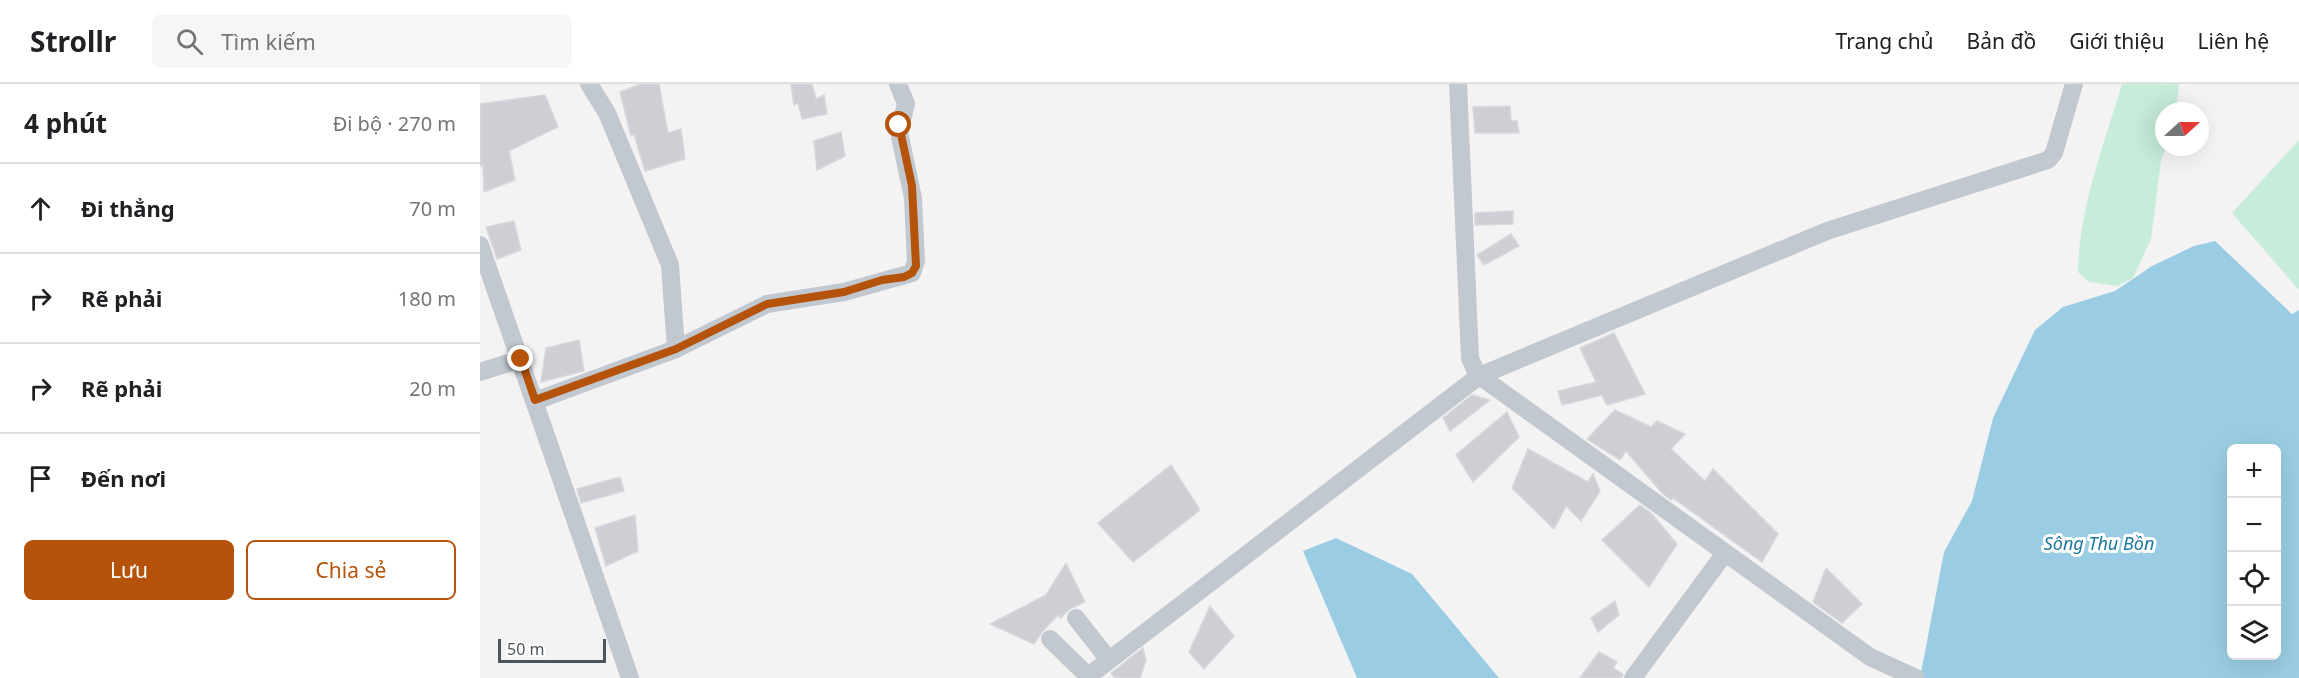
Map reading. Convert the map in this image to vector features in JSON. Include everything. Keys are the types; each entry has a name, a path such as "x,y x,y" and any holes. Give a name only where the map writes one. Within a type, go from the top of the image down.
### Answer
{"street":[{"path":"589,84 607,113 670,265 676,349"},
{"path":"535,400 676,349 767,304 844,292 912,273 916,261 913,198 899,132 906,104 898,84"},
{"path":"1458,84 1470,358 1479,376 1870,657 1913,677"},
{"path":"1050,639 1088,677 1479,376 1827,231 2040,164 2054,153 2074,84"},
{"path":"480,245 630,678"},
{"path":"480,372 521,359"},
{"path":"1633,678 1725,553"},
{"path":"1076,618 1109,660"}],"green space":[{"path":"2122,84 2179,84 2177,102 2155,102 2155,156 2163,156 2151,239 2133,278 2117,286 2089,282 2078,272 2083,224 2100,153"},
{"path":"2299,140 2299,290 2232,213"}],"water":[{"name":"Sông Thu Bồn","path":"2215,241 2292,314 2299,310 2299,678 1920,678 1944,552 1972,501 1993,418 2035,330 2063,307 2115,291 2152,266 2194,246"},
{"path":"1336,538 1412,574 1499,678 1357,678 1303,551"}],"building":[{"path":"641,84 659,84 668,133 681,129 685,159 645,171 634,134 631,136 620,92"},
{"path":"791,84 812,84 816,99 824,95 827,114 802,119 798,103 794,105"},
{"path":"545,95 558,127 509,151 515,180 484,192 483,165 480,166 480,104"},
{"path":"1510,106 1511,121 1517,121 1519,133 1475,133 1473,107"},
{"path":"841,132 845,156 817,170 814,141"},
{"path":"1513,211 1513,224 1475,225 1475,213"},
{"path":"514,221 521,250 497,259 486,227"},
{"path":"1511,234 1519,246 1484,265 1477,255"},
{"path":"1614,333 1645,394 1607,405 1602,395 1562,405 1558,391 1596,382 1580,348"},
{"path":"579,340 584,371 541,382 546,348"},
{"path":"1472,395 1490,400 1450,431 1443,418"},
{"path":"1615,410 1651,427 1657,421 1685,434 1671,449 1705,481 1713,469 1778,534 1762,562 1673,498 1671,500 1662,493 1626,451 1620,460 1587,439"},
{"path":"1507,412 1519,437 1473,482 1456,455"},
{"path":"1528,449 1588,482 1593,474 1600,491 1581,521 1566,506 1554,529 1512,488"},
{"path":"1171,465 1200,510 1133,562 1098,523"},
{"path":"620,477 624,491 581,503 577,489"},
{"path":"1640,505 1651,513 1677,544 1649,587 1602,540"},
{"path":"635,515 638,551 606,566 595,528"},
{"path":"1066,563 1085,602 1070,609 1060,618 1058,615 1034,644 990,624 1046,595"},
{"path":"1826,568 1862,604 1842,623 1813,602"},
{"path":"1615,601 1619,615 1598,632 1591,618"},
{"path":"1210,606 1234,636 1204,669 1189,652"},
{"path":"1143,648 1146,660 1140,678 1115,678 1111,673"},
{"path":"1599,652 1617,662 1613,668 1623,674 1622,678 1580,678"}],"route":[{"path":"521,359 535,400 676,349 767,304 844,292 912,273 916,266 912,186 899,125"}]}
